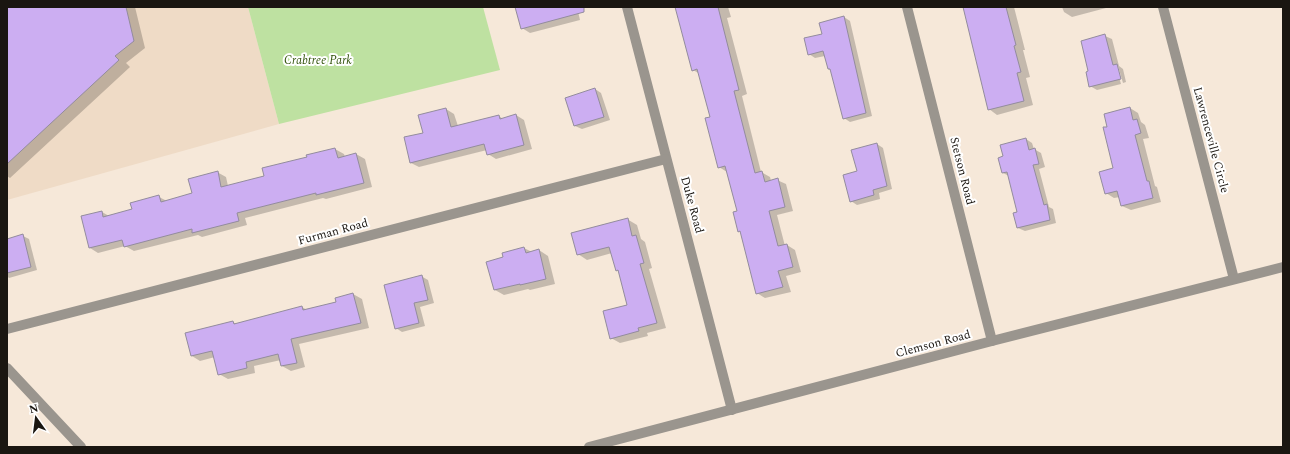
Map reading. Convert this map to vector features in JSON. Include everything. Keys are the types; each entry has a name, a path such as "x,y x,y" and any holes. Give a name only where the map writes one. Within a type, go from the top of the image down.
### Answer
{"street":[{"name":"Duke Road","path":"627,7 732,410"},
{"name":"Stetson Road","path":"907,7 992,341"},
{"name":"Lawrenceville Circle","path":"1163,7 1234,279"},
{"name":"Furman Road","path":"7,330 666,159"},
{"name":"Clemson Road","path":"589,447 1283,266"},
{"path":"7,368 81,447"}],"shaded area":[{"path":"7,7 248,7 279,124 7,200"}],"green space":[{"name":"Crabtree Park","path":"248,7 483,7 500,70 279,124"}],"building":[{"path":"7,7 126,7 134,41 115,56 119,60 7,164"},
{"path":"515,7 584,7 584,12 521,29"},
{"path":"675,7 718,7 739,90 734,91 755,173 762,171 765,182 778,178 785,207 769,211 778,246 787,244 793,267 778,271 783,287 756,294 740,231 738,232 733,212 737,211 725,166 718,168 705,118 710,117 697,69 692,71"},
{"path":"963,7 1006,7 1016,45 1014,46 1021,72 1017,73 1024,101 988,110"},
{"path":"844,16 866,113 843,119 830,69 828,69 823,51 808,55 804,38 822,34 819,23"},
{"path":"1105,34 1113,65 1117,64 1121,79 1089,87 1086,72 1088,71 1081,41"},
{"path":"595,88 604,117 574,126 565,98"},
{"path":"1130,107 1133,120 1137,119 1141,133 1135,135 1153,198 1121,206 1117,191 1105,194 1099,172 1113,168 1103,127 1107,127 1104,114"},
{"path":"446,108 451,127 499,115 500,119 516,114 524,145 487,155 484,144 410,163 404,137 423,133 418,115"},
{"path":"1026,138 1029,150 1035,148 1039,164 1033,165 1044,205 1047,204 1050,220 1017,228 1013,213 1017,212 1007,172 1002,173 998,158 1003,156 1000,145"},
{"path":"877,143 887,186 873,190 874,195 850,202 843,175 857,171 851,150"},
{"path":"335,148 338,158 356,153 364,183 316,195 316,193 237,213 239,221 192,233 192,229 124,247 122,240 89,248 81,216 102,211 103,217 132,209 130,203 159,195 161,202 192,193 188,179 218,171 221,187 264,176 262,168 307,157 306,155"},
{"path":"628,218 632,236 636,235 644,263 640,264 657,323 638,328 639,331 610,339 603,311 627,305 618,270 616,271 609,247 577,255 571,233"},
{"path":"23,234 31,267 7,273 7,239"},
{"path":"524,247 526,253 539,249 546,279 494,290 486,262 503,257 502,253"},
{"path":"422,275 428,300 414,303 419,323 395,329 384,285"},
{"path":"353,293 361,323 291,339 297,363 281,366 278,354 246,362 247,368 218,375 212,351 191,356 185,333 233,321 234,324 302,306 303,310 336,302 335,298"}]}
